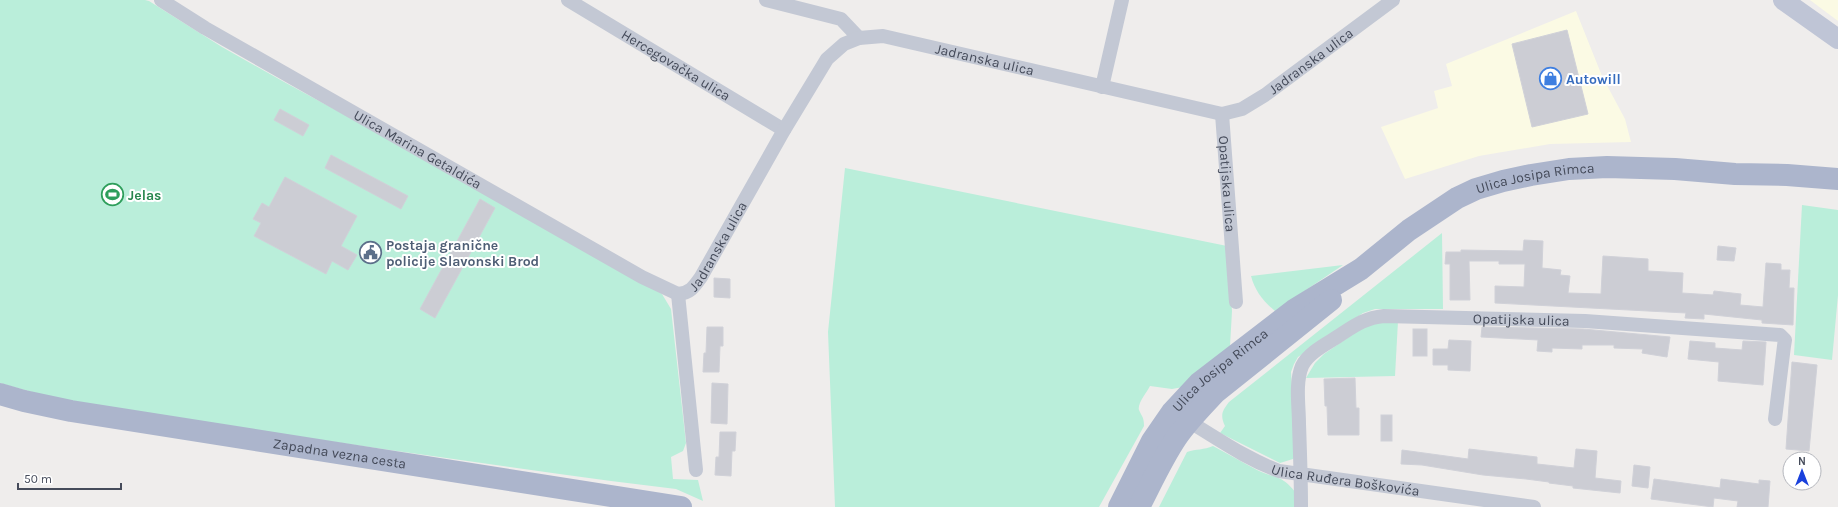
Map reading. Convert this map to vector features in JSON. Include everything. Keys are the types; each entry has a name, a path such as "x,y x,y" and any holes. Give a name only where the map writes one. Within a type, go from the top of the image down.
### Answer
{"main road":[{"path":"1783,0 1838,39"},
{"name":"Ulica Josipa Rimca","path":"1119,507 1152,441 1181,416 1215,393 1330,302 1347,286 1361,269 1409,230 1433,212 1476,189 1503,181 1569,169 1607,167 1675,169 1735,174 1787,175 1838,179"},
{"name":"Ulica Josipa Rimca","path":"1735,174 1761,182 1838,192"},
{"name":"Zapadna vezna cesta","path":"0,394 24,401 71,411 681,507"},
{"name":"Ulica Josipa Rimca","path":"1139,507 1167,452 1181,416"}],"street":[{"name":"Ulica Marina Getaldića","path":"161,0 205,28 642,277 678,294"},
{"name":"Hercegovačka ulica","path":"568,0 784,130"},
{"path":"766,0 841,18 859,38"},
{"path":"1102,87 1122,0"},
{"name":"Jadranska ulica","path":"678,294 686,293 693,289 701,277 784,130 827,59 844,44 859,38 883,36 1222,114 1242,108 1264,95 1392,0"},
{"name":"Opatijska ulica","path":"1222,114 1236,302"},
{"path":"678,294 696,470"},
{"name":"Opatijska ulica","path":"1301,475 1299,397 1300,375 1303,365 1310,356 1356,325 1370,318 1384,316 1585,321 1780,335 1785,340 1775,419"},
{"name":"Ulica Ruđera Boškovića","path":"1181,416 1211,436 1257,463 1279,471 1534,507"},
{"path":"1301,475 1301,507"}],"shaded area":[{"path":"1810,0 1838,0 1838,21"},
{"path":"1576,11 1602,76 1625,119 1631,142 1550,144 1479,156 1405,179 1381,127 1438,108 1434,91 1452,86 1446,64"}],"green space":[{"path":"0,0 149,1 222,47 557,230 662,294 671,309 686,443 683,451 671,457 673,479 698,480 703,501 676,489 132,413 65,400 0,383"},
{"path":"845,168 1227,246 1232,311 1230,346 1183,387 1172,389 1150,386 1139,407 1144,426 1099,507 835,507 828,332"},
{"path":"1802,205 1838,210 1838,295 1832,360 1794,355"},
{"path":"1442,233 1443,309 1375,309 1363,313 1298,357 1291,372 1296,444 1296,454 1293,459 1280,463 1220,433 1225,426 1222,413 1229,402"},
{"path":"1343,265 1275,311 1260,295 1251,276"},
{"path":"1381,321 1398,321 1395,376 1306,378 1315,363 1324,354 1365,326"},
{"path":"1213,446 1257,470 1278,478 1286,483 1296,493 1294,507 1159,507 1187,452"}],"building":[{"name":"Autowill","path":"1567,30 1588,114 1532,127 1512,44"},
{"path":"280,109 309,125 303,136 274,120"},
{"path":"331,155 408,196 401,209 325,168"},
{"path":"285,177 357,216 341,246 357,255 348,270 332,261 326,274 254,236 261,223 253,219 262,203 269,207"},
{"path":"480,199 495,208 435,318 420,309"},
{"path":"1524,240 1543,241 1542,268 1561,270 1560,275 1570,276 1568,293 1601,294 1603,256 1648,259 1648,271 1683,273 1682,293 1713,295 1714,291 1741,294 1740,305 1763,307 1766,263 1781,264 1781,270 1790,270 1789,288 1794,288 1793,325 1762,323 1762,320 1704,314 1704,319 1685,318 1686,313 1495,303 1495,286 1524,287 1525,264 1499,264 1499,261 1469,261 1470,300 1450,300 1450,264 1445,264 1446,252 1461,252 1461,250 1523,251"},
{"path":"1718,246 1736,248 1734,261 1717,260"},
{"path":"714,278 730,279 730,298 714,297"},
{"path":"707,327 723,327 723,346 720,346 719,372 703,372 704,353 706,353"},
{"path":"1482,327 1583,329 1670,337 1667,357 1642,353 1643,349 1614,348 1614,345 1582,345 1582,349 1552,348 1552,352 1537,351 1538,340 1481,337"},
{"path":"1413,329 1427,329 1427,356 1413,356"},
{"path":"1449,340 1471,341 1470,371 1448,370 1448,365 1433,365 1433,349 1448,349"},
{"path":"1690,341 1715,343 1715,348 1742,350 1743,341 1766,342 1763,385 1718,381 1719,362 1688,359"},
{"path":"1792,362 1817,365 1809,451 1786,449"},
{"path":"1355,378 1356,408 1359,408 1359,435 1328,435 1324,379"},
{"path":"712,383 728,384 727,424 711,423"},
{"path":"1381,415 1392,415 1392,441 1381,441"},
{"path":"720,432 736,432 735,451 732,451 731,476 715,475 716,457 719,457"},
{"path":"1469,449 1537,457 1537,464 1574,468 1576,449 1597,451 1595,478 1621,481 1620,493 1573,488 1573,486 1549,482 1483,475 1422,465 1401,464 1402,450 1468,459"},
{"path":"1634,465 1650,467 1648,488 1632,486"},
{"path":"1654,479 1720,488 1721,479 1759,484 1759,480 1770,481 1768,507 1737,507 1738,501 1714,498 1713,507 1651,499"}],"place":[{"name":"Autowill","path":"1550,79"},
{"name":"Jelas","path":"112,195"},
{"name":"Postaja granične policije Slavonski Brod","path":"370,253"}]}
